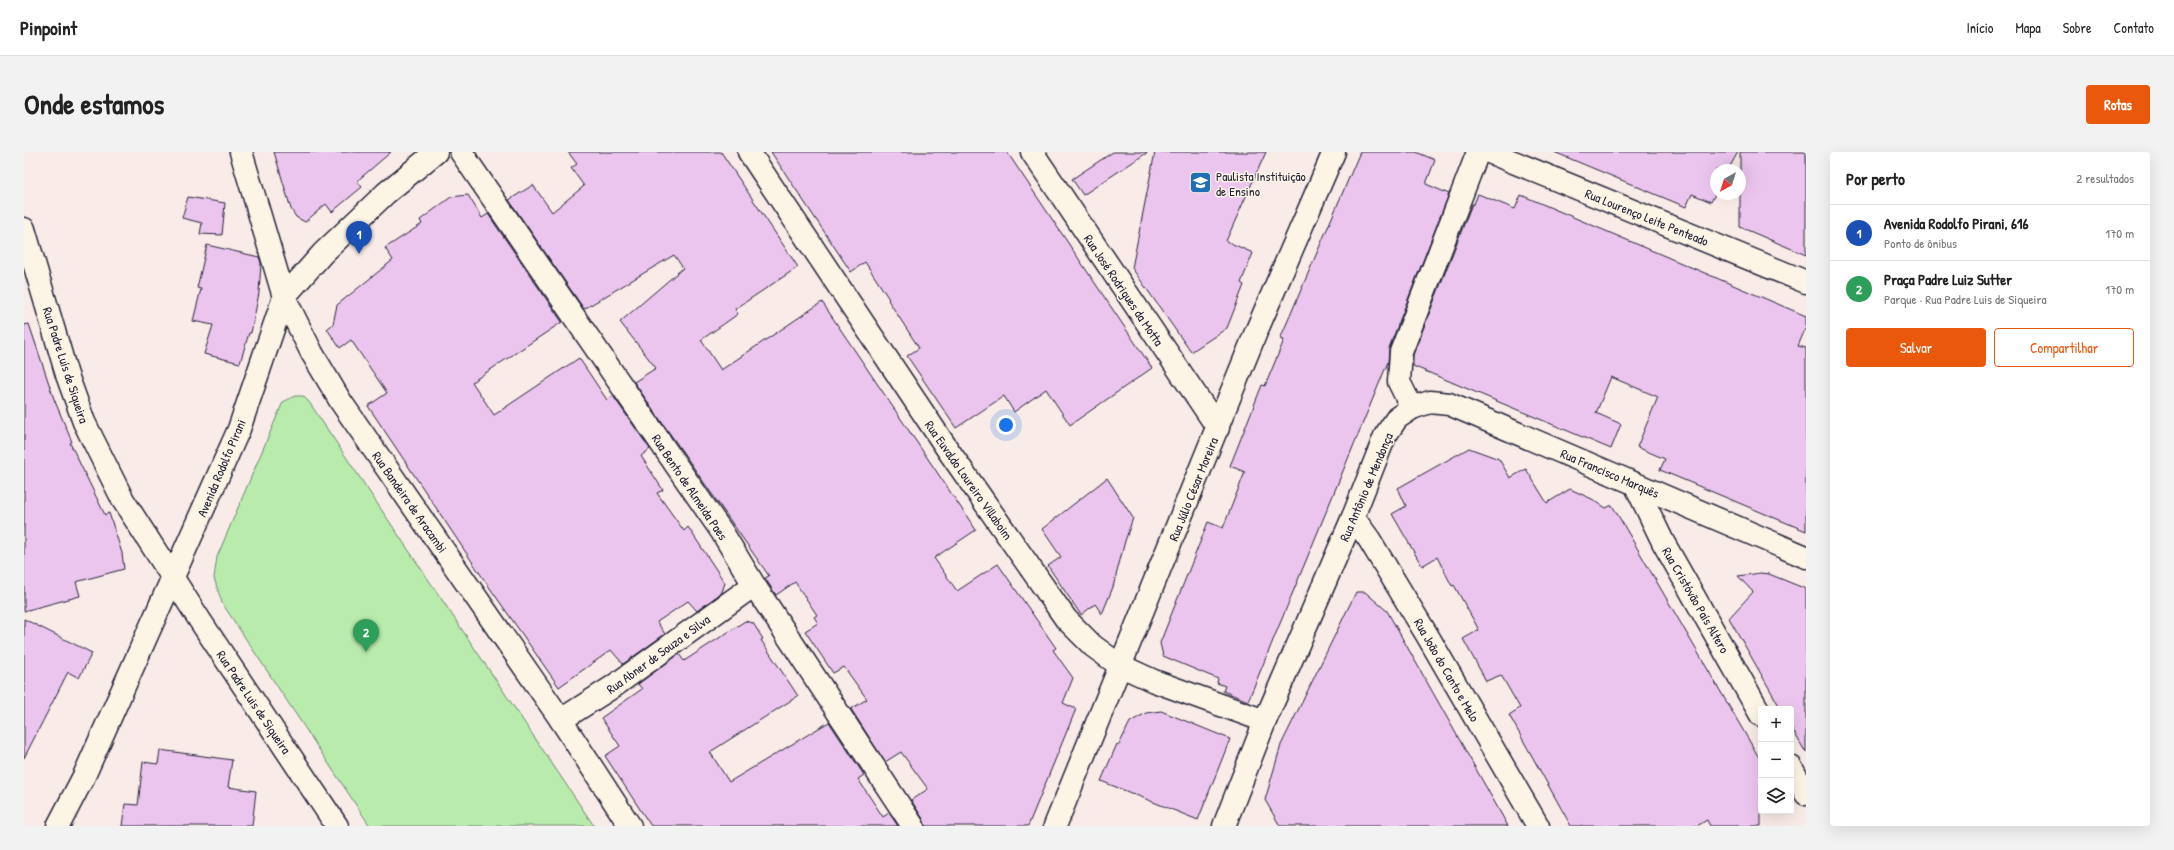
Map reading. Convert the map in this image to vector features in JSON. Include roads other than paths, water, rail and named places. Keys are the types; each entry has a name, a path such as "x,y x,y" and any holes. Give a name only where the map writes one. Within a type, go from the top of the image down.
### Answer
{"street":[{"name":"Rua Bandeira de Aracambi","path":"241,152 284,297 312,353 341,402 561,720 630,826"},
{"name":"Avenida Rodolfo Pirani","path":"58,826 84,776 239,429 284,297 323,253 386,193 436,152"},
{"name":"Rua Bento de Almeida Paes","path":"461,152 722,532 754,585 912,826"},
{"name":"Rua Euvaldo Loureiro Villaboim","path":"748,152 948,450 1066,619 1093,646 1119,665 1154,681 1265,721"},
{"name":"Rua José Rodrigues da Motta","path":"1032,152 1218,428"},
{"name":"Rua Júlio César Moreira","path":"1055,826 1104,710 1119,665 1218,428 1256,332 1334,152"},
{"path":"1412,408 1399,382 1401,352 1478,152"},
{"name":"Rua Lourenço Leite Penteado","path":"1488,152 1806,282"},
{"name":"Rua Padre Luís de Siqueira","path":"24,229 67,375 84,422 123,500 173,577"},
{"name":"Rua Francisco Marquês","path":"1412,408 1430,402 1449,404 1806,557"},
{"name":"Rua Antônio de Mendonça","path":"1228,824 1265,721 1354,517 1385,436 1397,418 1412,408"},
{"name":"Rua Cristóvão País Altero","path":"1635,484 1663,542 1758,710"},
{"name":"Rua João do Canto e Melo","path":"1354,517 1420,622 1538,826"},
{"name":"Rua Padre Luis de Siqueira","path":"173,577 200,622 337,826"},
{"name":"Rua Abner de Souza e Silva","path":"561,720 614,686 754,585"},
{"path":"1794,772 1806,794"}],"place":[{"name":"Paulista Instituição de Ensino","path":"1201,183"},
{"name":"Avenida Rodolfo Pirani, 616","path":"359,254"},
{"name":"Praça Padre Luiz Sutter","path":"366,652"}]}
